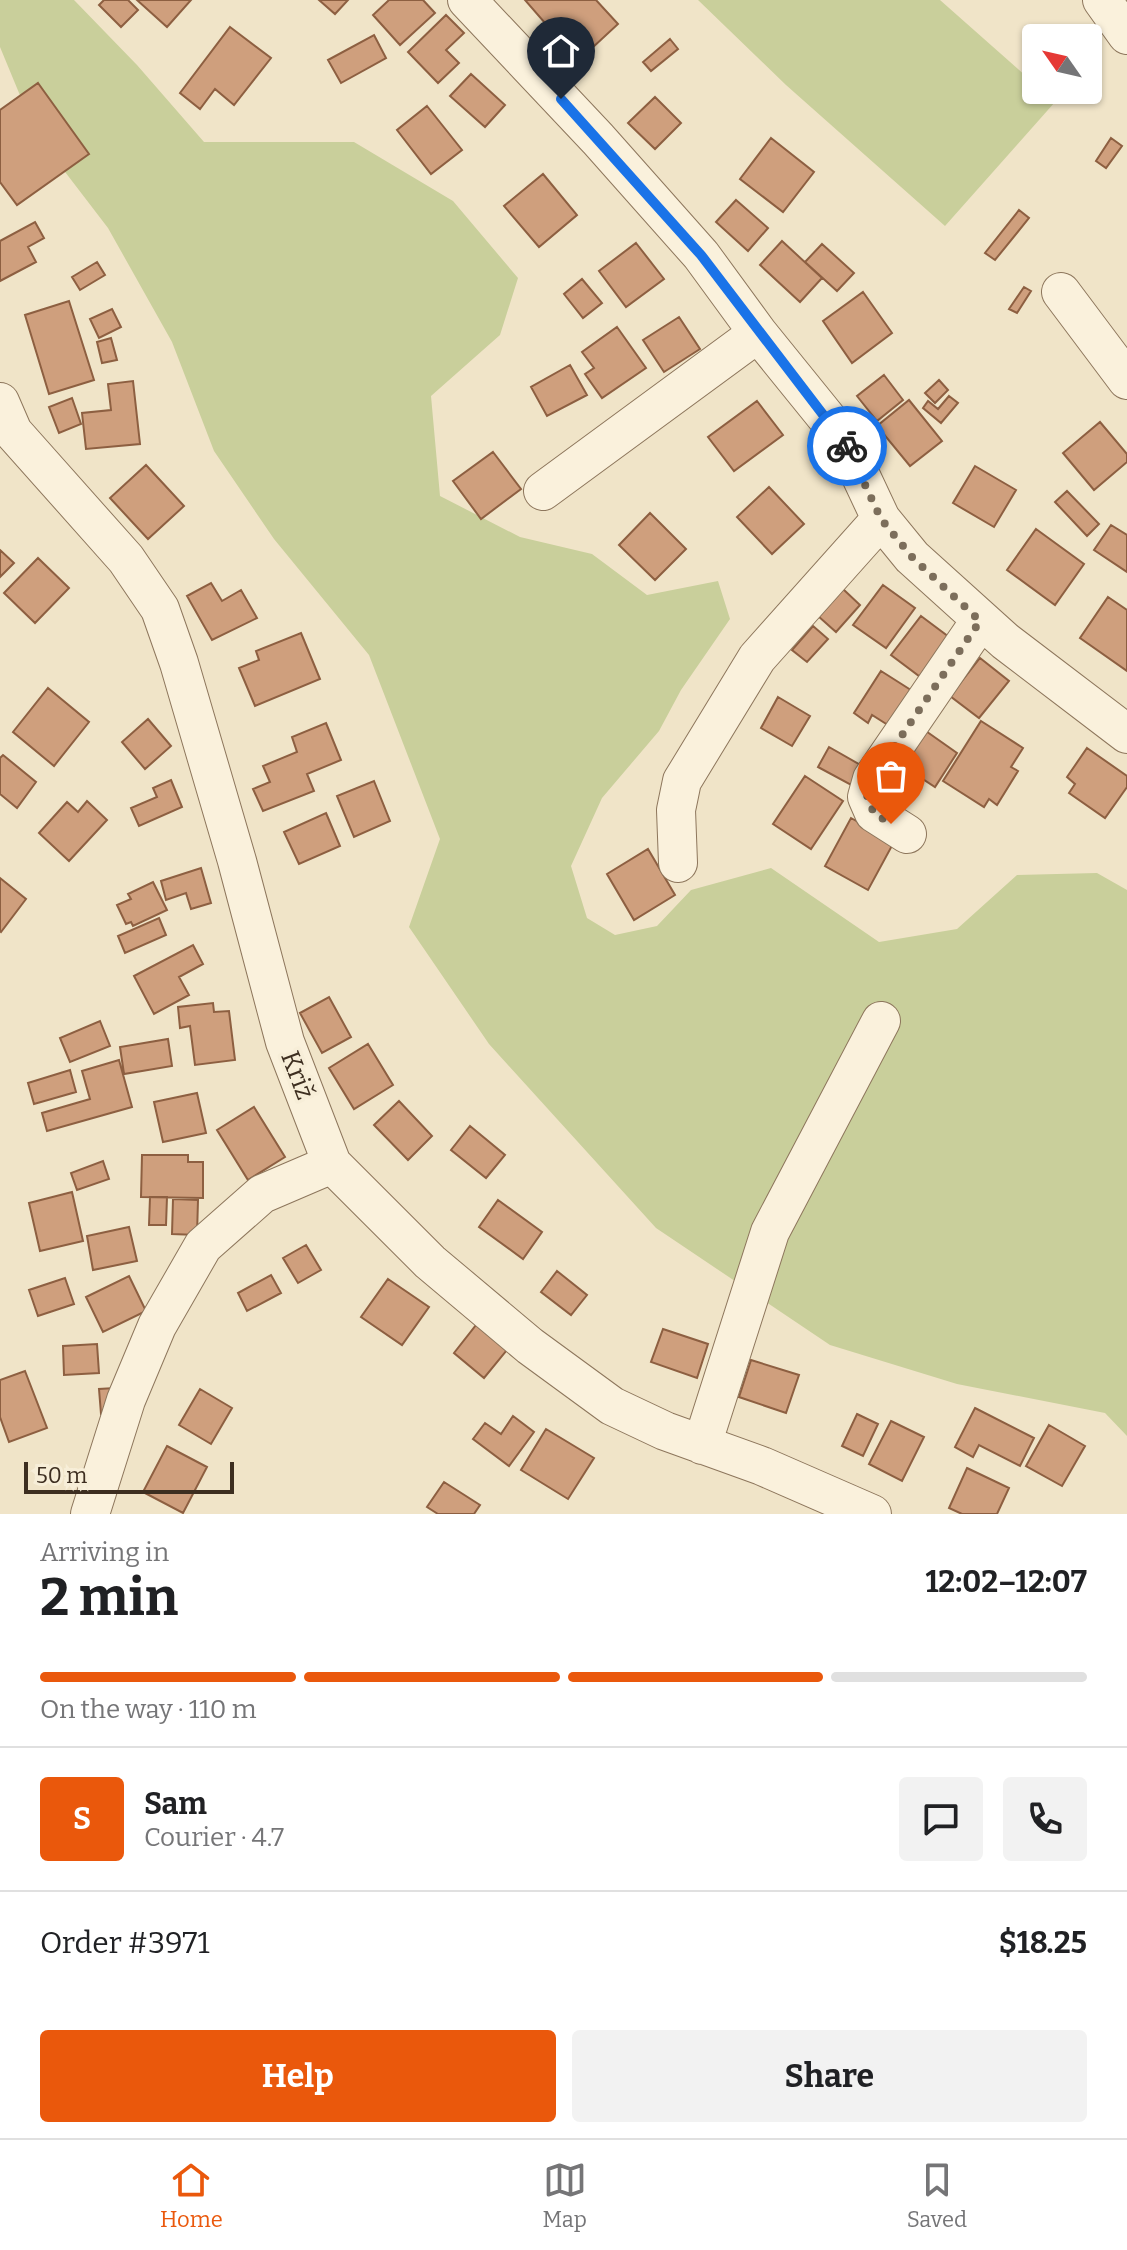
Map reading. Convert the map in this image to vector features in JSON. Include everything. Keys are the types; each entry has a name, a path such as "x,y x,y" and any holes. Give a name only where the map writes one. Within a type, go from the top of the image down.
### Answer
{"street":[{"path":"467,0 598,139 701,255 758,333 843,438 881,519 912,557 980,621 1127,734"},
{"path":"1102,0 1127,35"},
{"path":"1061,292 1127,380"},
{"path":"543,491 758,333"},
{"name":"Križ","path":"0,402 13,432 126,559 160,609 237,861 285,1042 332,1164 430,1262 530,1346 612,1406 665,1431 775,1471 872,1514"},
{"path":"678,863 676,810 682,781 741,681 767,646 881,519"},
{"path":"907,834 874,813 867,797 872,779 980,621"},
{"path":"702,1445 770,1232 881,1021"},
{"path":"90,1514 126,1400 157,1326 203,1246 262,1194 332,1164"}],"green space":[{"path":"0,0 74,0 137,65 204,142 354,142 453,201 518,278 500,335 431,396 440,496 520,537 592,554 647,595 718,581 730,619 681,690 659,731 602,798 571,866 587,918 615,935 657,926 691,890 771,868 879,942 957,929 1017,875 1097,873 1127,890 1127,1436 1105,1413 957,1384 830,1345 656,1228 489,1044 409,927 440,839 369,655 274,539 214,451 172,342 108,228 36,134 0,47"},
{"path":"698,0 940,0 1022,73 1022,104 1053,104 945,226 786,85"}],"building":[{"path":"104,0 128,0 138,10 121,27 99,5"},
{"path":"137,0 191,0 167,27"},
{"path":"319,0 348,0 335,14"},
{"path":"389,0 423,0 435,13 400,45 373,15"},
{"path":"525,0 596,0 618,24 578,61"},
{"path":"446,15 464,33 446,50 459,63 438,83 408,52"},
{"path":"230,27 271,58 234,105 215,89 200,109 180,93"},
{"path":"374,35 386,58 341,83 328,60"},
{"path":"670,39 678,49 651,71 643,62"},
{"path":"471,74 505,105 485,127 450,96"},
{"path":"38,83 89,154 17,205 0,182 0,110"},
{"path":"655,97 681,123 655,149 628,123"},
{"path":"427,106 462,150 431,174 397,130"},
{"path":"771,138 814,172 783,212 740,179"},
{"path":"1111,138 1122,146 1106,168 1096,161"},
{"path":"543,174 577,215 539,247 504,206"},
{"path":"736,200 768,228 748,251 716,222"},
{"path":"1019,210 1029,218 995,260 985,253"},
{"path":"35,222 44,238 28,247 36,262 0,281 0,241"},
{"path":"782,241 822,278 800,302 760,265"},
{"path":"636,243 664,279 626,307 599,271"},
{"path":"822,244 854,273 837,291 805,262"},
{"path":"97,262 105,275 80,290 72,277"},
{"path":"582,279 602,303 583,318 564,294"},
{"path":"1024,287 1031,291 1017,313 1009,309"},
{"path":"863,292 892,333 852,363 823,321"},
{"path":"69,301 94,380 49,394 25,315"},
{"path":"112,309 121,327 99,338 90,319"},
{"path":"679,317 700,349 664,372 643,340"},
{"path":"617,327 646,368 602,398 585,374 594,368 582,352"},
{"path":"111,338 117,360 102,363 97,342"},
{"path":"570,365 587,395 547,416 531,387"},
{"path":"884,375 903,400 877,421 857,396"},
{"path":"939,380 948,390 935,403 925,393"},
{"path":"133,381 140,444 86,449 82,413 111,410 108,384"},
{"path":"949,396 958,403 941,423 923,408 928,401 938,409"},
{"path":"72,398 81,424 59,433 49,407"},
{"path":"909,400 942,441 910,466 877,426"},
{"path":"757,401 783,435 734,471 708,437"},
{"path":"1100,422 1127,454 1127,462 1094,490 1063,453"},
{"path":"493,452 521,489 481,519 453,481"},
{"path":"146,465 184,506 148,539 110,498"},
{"path":"975,466 1016,490 994,527 953,503"},
{"path":"769,487 804,524 772,554 737,517"},
{"path":"1067,491 1099,524 1087,536 1055,502"},
{"path":"650,513 686,549 655,580 619,545"},
{"path":"1111,525 1127,535 1127,572 1094,550"},
{"path":"1036,529 1084,564 1055,605 1007,570"},
{"path":"0,550 14,563 0,577"},
{"path":"38,558 69,588 35,623 4,593"},
{"path":"211,583 222,601 241,590 257,618 212,640 187,596"},
{"path":"883,585 915,608 886,648 853,625"},
{"path":"843,589 860,605 836,632 818,616"},
{"path":"1108,597 1127,610 1127,671 1080,638"},
{"path":"921,616 957,643 927,682 891,655"},
{"path":"813,626 828,639 807,662 792,650"},
{"path":"301,633 320,679 255,706 239,668 259,660 256,651"},
{"path":"980,658 1009,681 979,718 950,696"},
{"path":"881,671 914,692 891,727 872,715 868,723 854,713"},
{"path":"48,688 89,722 54,766 13,732"},
{"path":"778,697 810,716 792,746 761,728"},
{"path":"148,719 171,746 145,769 122,742"},
{"path":"981,721 1023,748 1011,767 1018,771 997,805 989,799 984,807 943,781"},
{"path":"326,723 341,760 307,774 314,791 263,811 253,789 270,782 263,766 297,752 292,737"},
{"path":"923,729 957,753 935,787 900,764"},
{"path":"829,747 864,767 853,786 818,767"},
{"path":"1087,748 1127,776 1127,787 1105,818 1069,793 1075,784 1067,777"},
{"path":"3,755 36,782 17,808 0,794 0,758"},
{"path":"805,776 843,801 811,849 773,824"},
{"path":"171,780 182,807 139,826 131,808 157,797 153,788"},
{"path":"374,781 390,821 354,837 337,796"},
{"path":"87,801 107,820 69,861 39,833 67,802 78,812"},
{"path":"326,813 340,846 299,864 284,832"},
{"path":"851,818 894,842 868,890 825,866"},
{"path":"648,849 675,895 634,920 607,874"},
{"path":"201,868 211,903 191,909 186,893 166,900 161,881"},
{"path":"0,878 26,899 1,932 0,931"},
{"path":"153,882 167,910 133,926 131,922 126,924 117,905 131,899 128,894"},
{"path":"159,918 166,935 125,953 118,936"},
{"path":"193,945 203,964 179,977 189,995 154,1014 134,976"},
{"path":"329,997 351,1037 322,1053 300,1013"},
{"path":"213,1003 214,1012 229,1011 235,1060 195,1065 190,1026 180,1028 178,1007"},
{"path":"100,1021 110,1046 70,1062 60,1038"},
{"path":"168,1039 172,1066 124,1074 120,1047"},
{"path":"368,1044 393,1085 354,1109 329,1068"},
{"path":"119,1060 132,1107 47,1131 42,1113 90,1099 82,1071"},
{"path":"70,1070 76,1092 34,1104 28,1083"},
{"path":"197,1093 206,1133 163,1142 154,1102"},
{"path":"399,1101 432,1136 408,1160 374,1125"},
{"path":"254,1107 285,1157 248,1180 217,1130"},
{"path":"470,1126 505,1155 486,1178 451,1150"},
{"path":"142,1155 188,1155 188,1162 203,1162 203,1198 141,1197"},
{"path":"103,1161 109,1179 77,1190 71,1173"},
{"path":"72,1192 83,1241 40,1251 29,1203"},
{"path":"150,1197 167,1197 166,1225 149,1225"},
{"path":"173,1199 198,1200 197,1235 172,1234"},
{"path":"498,1200 542,1232 523,1259 479,1227"},
{"path":"129,1227 137,1261 93,1270 87,1236"},
{"path":"306,1245 321,1270 298,1283 283,1258"},
{"path":"557,1271 587,1295 571,1315 541,1292"},
{"path":"271,1275 281,1293 247,1311 238,1293"},
{"path":"129,1276 146,1311 103,1332 86,1297"},
{"path":"65,1278 74,1304 38,1316 29,1290"},
{"path":"388,1279 429,1307 402,1345 361,1317"},
{"path":"480,1320 511,1345 484,1378 454,1353"},
{"path":"663,1329 708,1344 697,1378 651,1362"},
{"path":"97,1344 99,1373 64,1375 63,1346"},
{"path":"751,1360 799,1375 786,1413 739,1397"},
{"path":"25,1371 47,1428 9,1442 0,1417 0,1380"},
{"path":"115,1388 117,1413 101,1414 99,1389"},
{"path":"200,1389 232,1408 211,1444 179,1425"},
{"path":"975,1408 1034,1438 1020,1466 979,1445 973,1457 955,1447"},
{"path":"857,1414 878,1424 863,1456 842,1446"},
{"path":"513,1416 534,1432 509,1466 473,1439 485,1423 501,1434"},
{"path":"891,1421 924,1437 902,1481 869,1464"},
{"path":"1049,1425 1085,1446 1062,1486 1026,1466"},
{"path":"546,1429 594,1458 568,1499 521,1470"},
{"path":"167,1446 207,1467 183,1513 143,1492"},
{"path":"967,1468 1009,1488 997,1514 962,1514 949,1508"},
{"path":"444,1482 480,1505 474,1514 438,1514 427,1507"}],"way so far":[{"path":"847,446 881,519 912,557 980,621 872,779 867,797 874,813 891,824"}],"route":[{"path":"561,99 701,255 847,446"}]}
